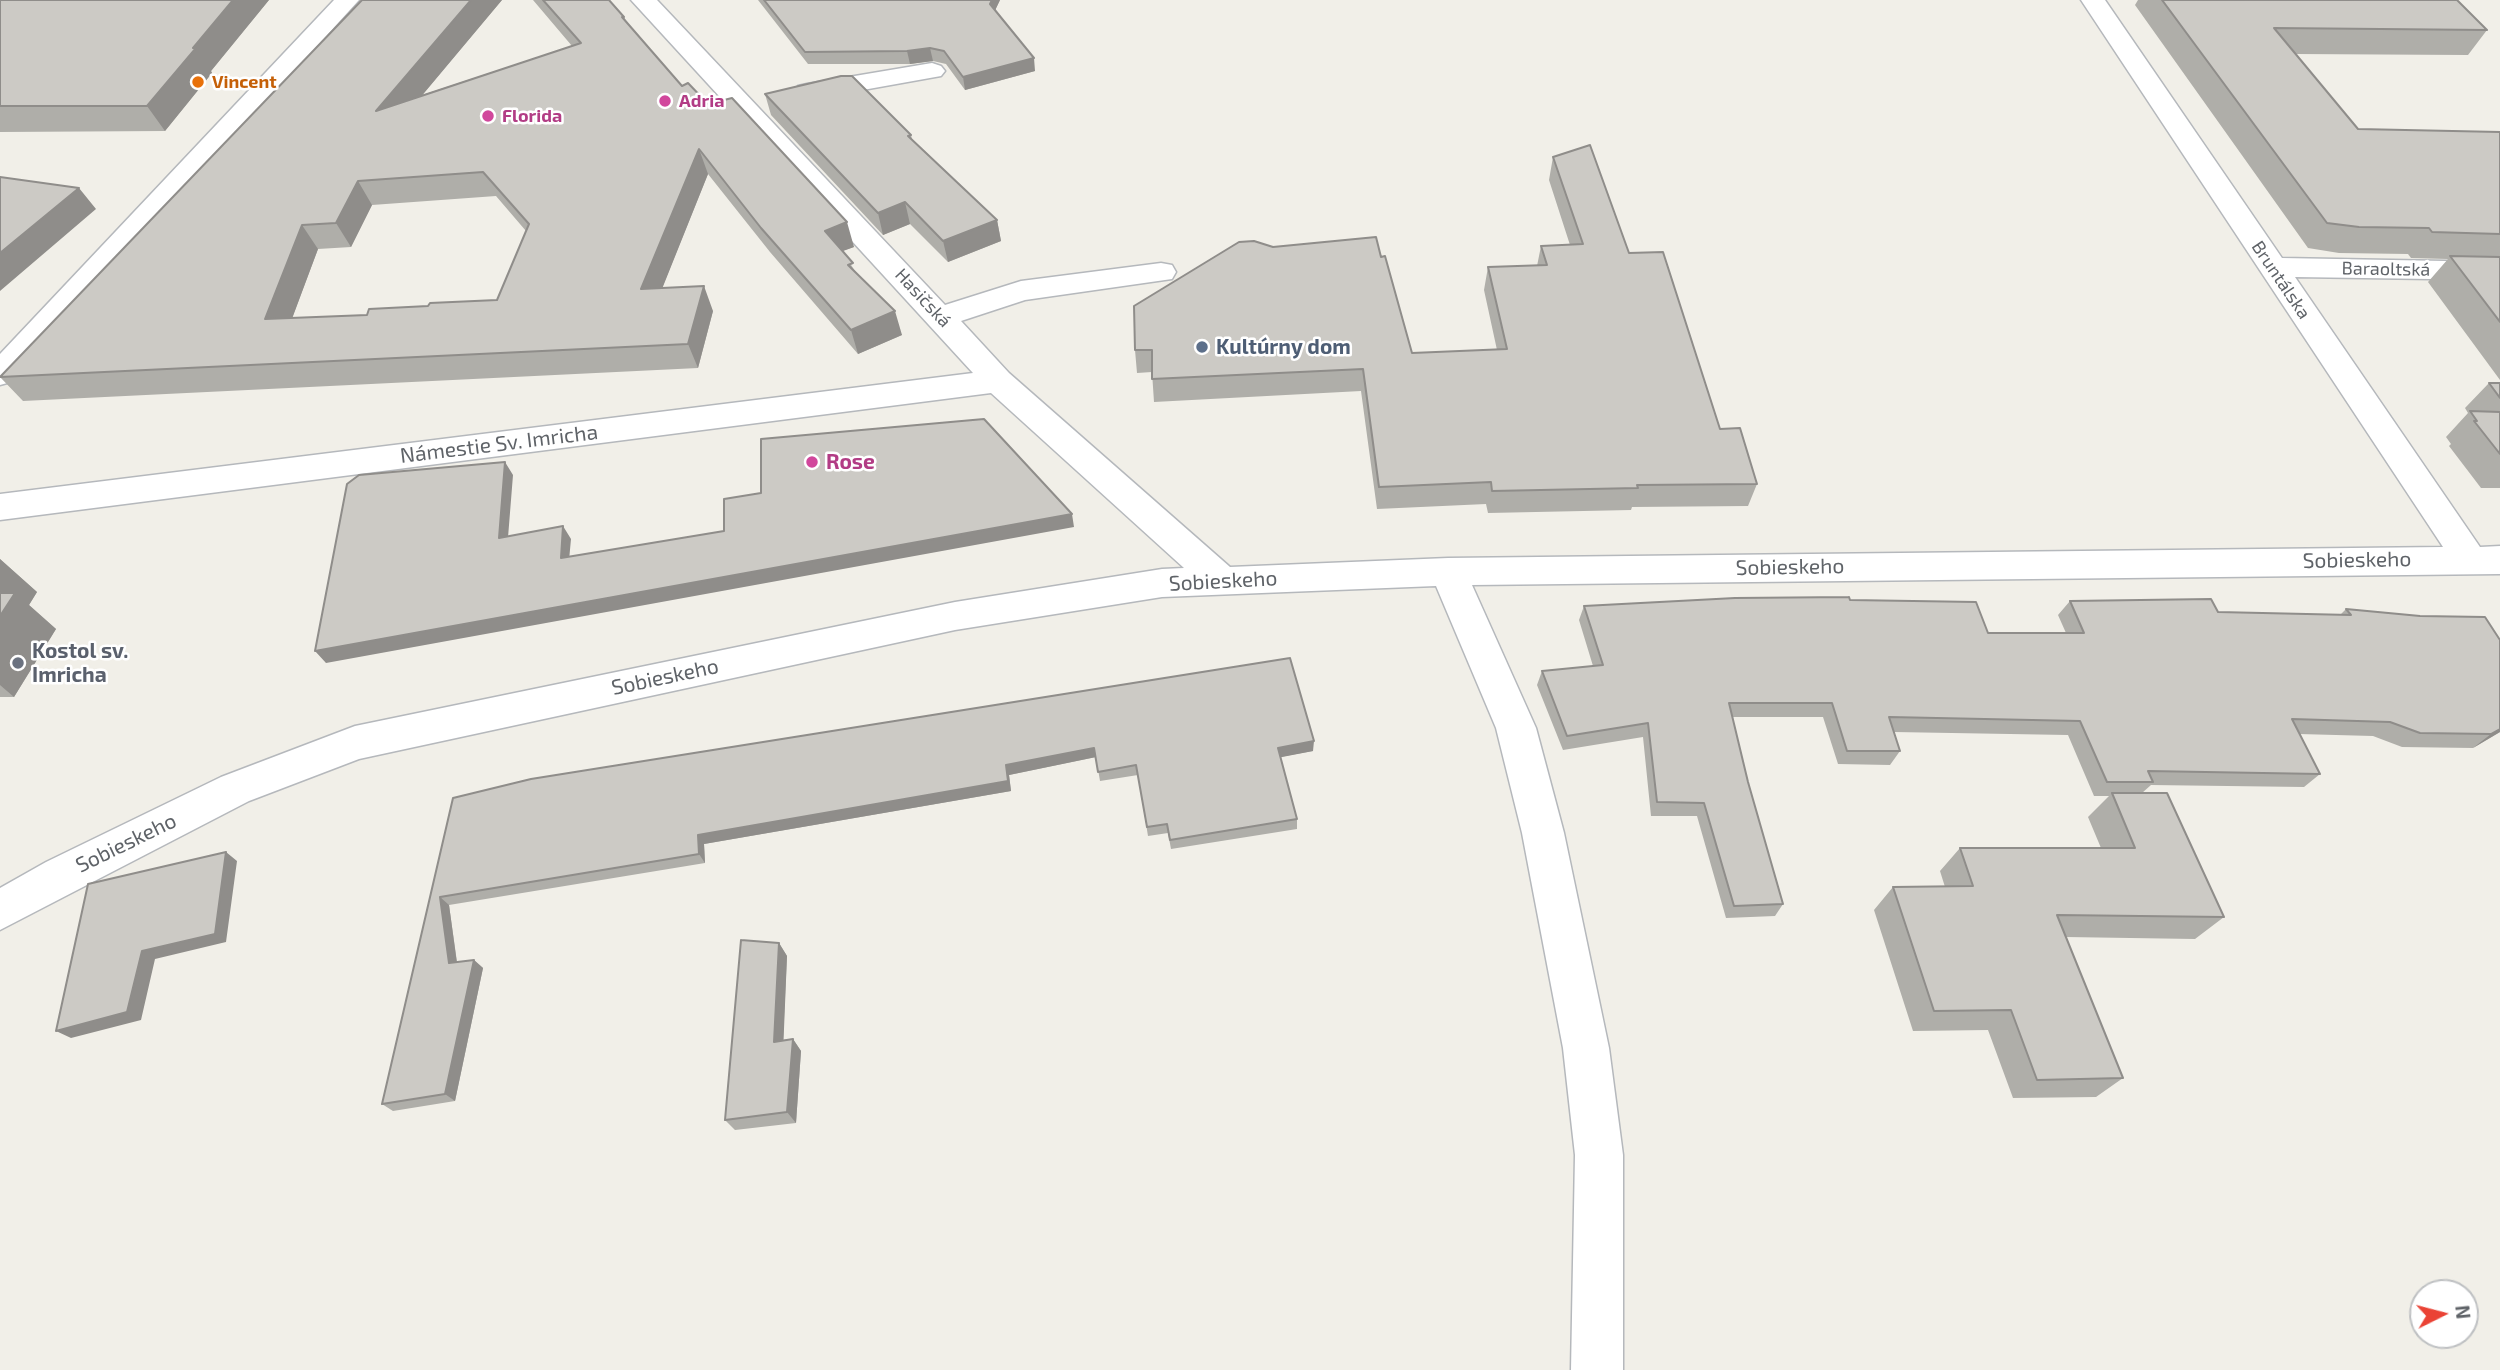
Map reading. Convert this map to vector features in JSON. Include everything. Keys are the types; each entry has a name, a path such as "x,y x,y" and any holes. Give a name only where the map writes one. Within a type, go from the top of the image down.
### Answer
{"street":[{"path":"0,374 347,0"},
{"name":"Hasičská","path":"643,0 768,104 941,317 998,381 1220,579"},
{"name":"Bruntálska","path":"2093,0 2273,267 2485,559"},
{"path":"768,104 850,83 932,71"},
{"name":"Baraoltská","path":"2273,267 2500,271"},
{"path":"941,317 1021,291 1161,272"},
{"name":"Námestie Sv. Imricha","path":"0,507 998,381"},
{"name":"Sobieskeho","path":"0,910 61,875 234,789 355,743 955,616 1162,583 1448,572 2485,559"},
{"path":"1448,572 1516,728 1543,833 1586,1048 1599,1155 1600,1308 1597,1370"}],"building":[{"path":"0,0 233,0 147,106 0,106"},
{"path":"362,0 471,0 376,111 581,43 543,0 609,0 682,86 688,83 708,104 732,98 847,222 825,231 853,263 848,265 895,311 851,330 761,228 699,149 641,289 704,286 688,344 0,377","holes":["483,172 529,224 497,300 369,309 367,315 265,319 302,225 336,223 358,181"]},
{"path":"764,0 992,0 990,4 1034,58 963,77 944,51 930,48 907,51 805,52"},
{"path":"2162,0 2457,0 2487,30 2274,28 2358,129 2500,132 2500,234 2432,232 2429,228 2359,227 2327,223"},
{"path":"841,76 852,76 911,135 908,136 997,220 943,241 905,202 878,213 765,94"},
{"path":"1590,145 1629,253 1663,252 1720,429 1740,428 1757,484 1637,485 1638,488 1492,491 1491,482 1379,487 1363,369 1152,379 1152,350 1135,350 1134,306 1239,242 1254,241 1273,247 1376,237 1381,257 1385,256 1412,353 1507,349 1488,267 1547,265 1541,246 1583,244 1553,157"},
{"path":"0,177 79,188 0,253"},
{"path":"2450,256 2500,257 2500,322"},
{"path":"2489,383 2500,383 2500,398"},
{"path":"2470,411 2500,412 2500,454 2474,421 2477,421"},
{"path":"984,419 1072,514 315,651 347,484 359,475 505,462 499,538 563,526 561,558 724,531 724,499 761,493 761,439"},
{"path":"0,593 15,593 0,616"},
{"path":"1849,597 1850,600 1976,602 1988,633 2084,633 2070,601 2211,599 2218,612 2351,615 2346,609 2420,616 2485,617 2500,640 2500,729 2491,734 2420,733 2390,722 2292,719 2320,774 2148,771 2153,782 2107,782 2080,721 1889,717 1900,751 1847,751 1832,703 1729,703 1748,782 1783,904 1734,906 1704,803 1657,802 1648,723 1567,736 1542,671 1603,665 1584,606 1735,598"},
{"path":"1290,658 1314,741 1278,748 1297,819 1170,840 1167,824 1147,827 1136,765 1098,772 1094,748 1006,765 1008,781 698,835 699,854 440,897 449,963 474,960 445,1094 382,1104 453,798 531,779"},
{"path":"2112,793 2167,793 2224,917 2057,915 2123,1078 2037,1080 2011,1010 1934,1011 1893,887 1973,886 1960,848 2135,848"},
{"path":"226,852 215,934 142,951 127,1012 56,1031 88,884"},
{"path":"741,940 779,943 774,1042 793,1039 787,1112 725,1120"}],"place":[{"name":"Vincent","path":"198,82"},
{"name":"Adria","path":"665,101"},
{"name":"Florida","path":"488,116"},
{"name":"Kultúrny dom","path":"1202,347"},
{"name":"Rose","path":"812,462"},
{"name":"Kostol sv. Imricha","path":"18,663"}]}
